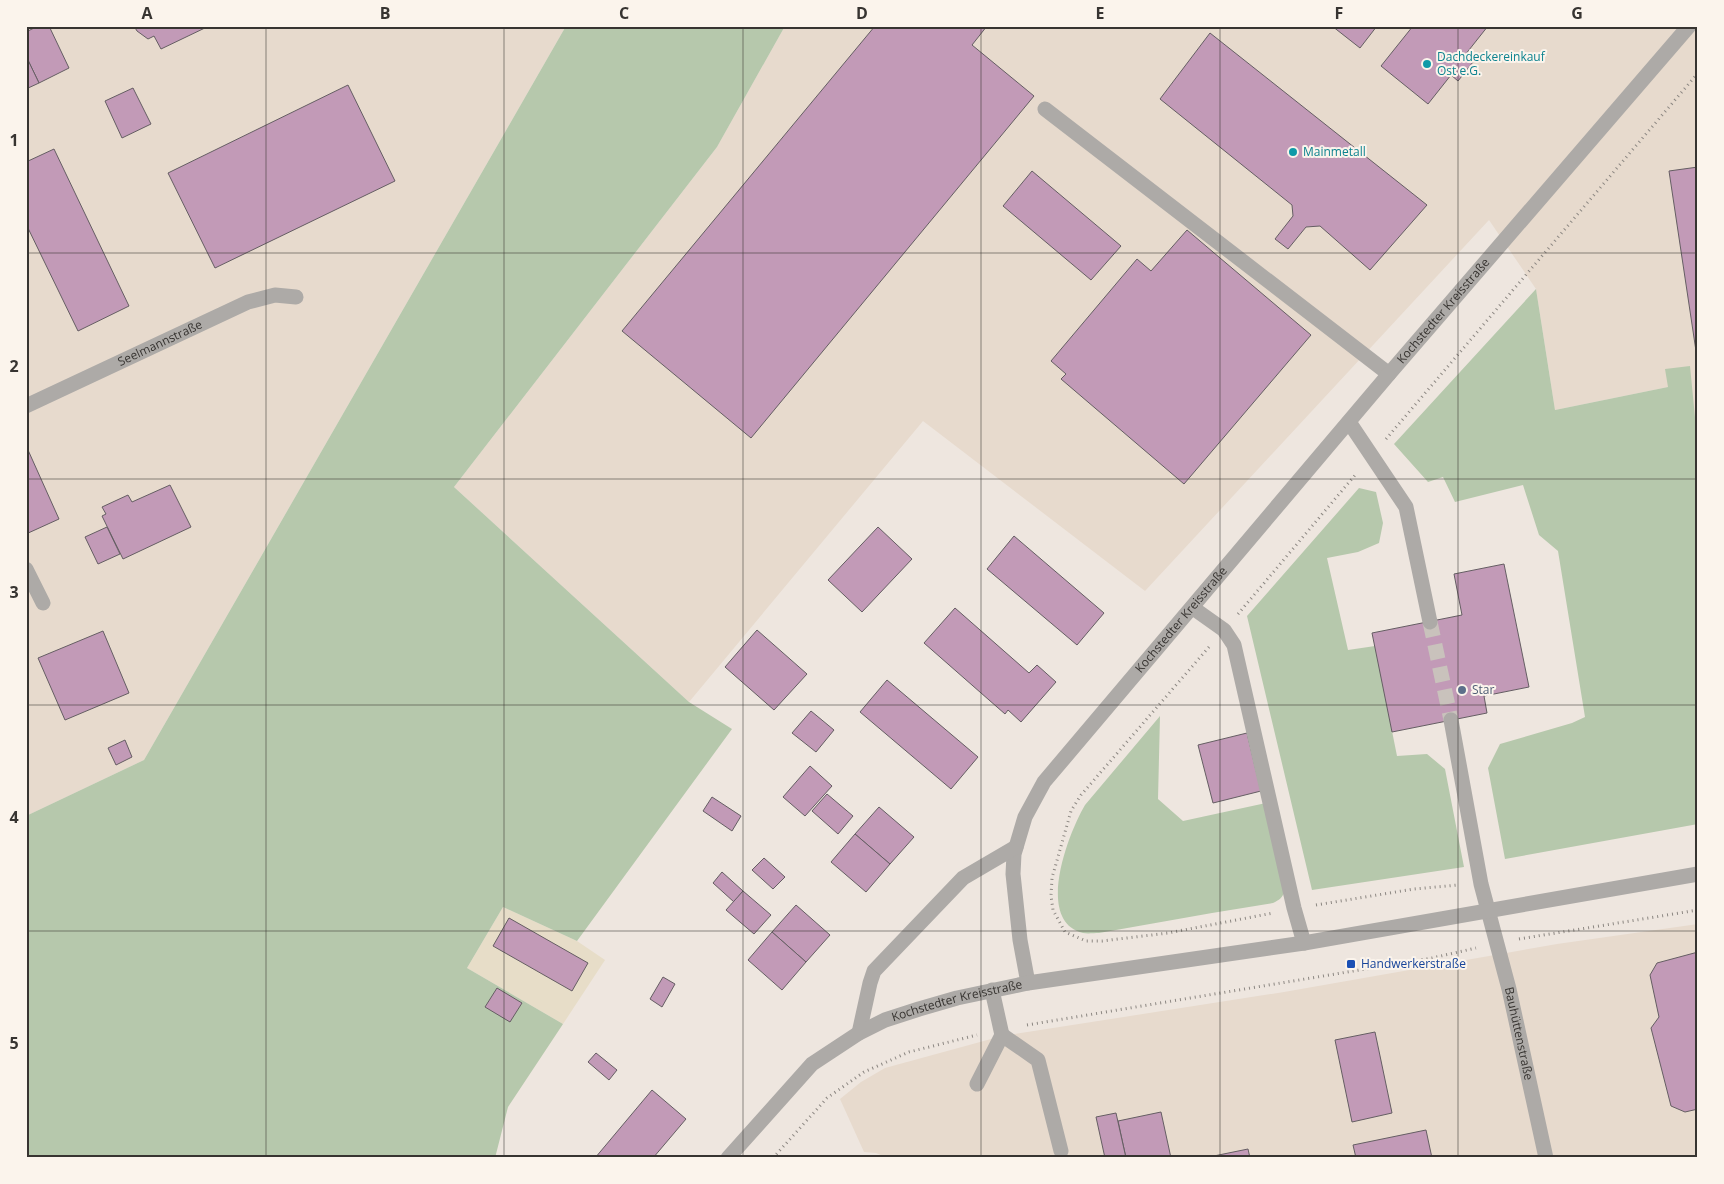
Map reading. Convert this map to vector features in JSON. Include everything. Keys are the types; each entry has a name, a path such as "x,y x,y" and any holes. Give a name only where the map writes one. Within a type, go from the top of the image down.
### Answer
{"street":[{"name":"Kochstedter Kreisstraße","path":"728,1158 812,1064 859,1033 885,1020 919,1008 1028,983 1020,940 1013,874 1016,847 1025,818 1044,782 1389,374 1689,26"},
{"path":"1045,109 1389,374"},
{"name":"Seelmannstraße","path":"26,406 248,302 275,295 296,297"},
{"path":"1349,422 1406,507 1430,622"},
{"path":"26,569 43,603"},
{"path":"1192,608 1224,630 1234,645 1294,908 1304,943"},
{"name":"Bauhüttenstraße","path":"1451,720 1481,884 1509,988 1546,1158"},
{"path":"859,1033 874,971 963,878 1016,847"},
{"path":"1028,983 1304,943 1698,874"},
{"path":"977,1084 1001,1032 992,990"},
{"path":"1001,1032 1038,1060 1061,1151"}],"path":[{"path":"1481,884 1414,889 1294,908 1168,933 1102,942 1086,940 1065,932 1053,910 1051,896 1052,878 1071,811 1081,795 1224,630 1698,73"},
{"path":"774,1158 827,1098 864,1072 909,1052 1001,1032 1432,958 1496,943 1698,910"}],"shaded area":[{"path":"26,26 566,26 144,760 26,816"},
{"path":"785,26 1698,26 1698,448 1696,438 1668,387 1555,410 1536,289 1489,220 1145,591 923,421 689,702 454,487 717,147"},
{"path":"503,907 577,941 605,960 563,1024 467,968"},
{"path":"1698,924 1698,1158 888,1158 876,1153 864,1152 840,1099 861,1082 885,1068 1002,1036 1284,992 1557,944"}],"green space":[{"path":"566,26 785,26 717,147 454,487 689,702 732,729 577,941 503,907 467,968 563,1024 508,1107 495,1158 26,1158 26,816 144,760"},
{"path":"1536,289 1555,410 1668,387 1665,369 1690,366 1698,448 1698,824 1505,859 1488,768 1500,744 1572,723 1585,717 1558,551 1539,535 1523,485 1455,502 1443,477 1428,482 1394,444"},
{"path":"1359,488 1376,492 1383,523 1379,543 1358,552 1327,558 1348,650 1375,646 1397,756 1427,754 1445,769 1464,867 1312,890 1247,616"},
{"path":"1160,716 1158,799 1183,821 1266,803 1284,891 1283,895 1273,903 1099,933 1083,933 1068,925 1060,912 1058,894 1064,854 1085,805"}],"building":[{"path":"38,26 49,26 69,68 39,83 26,56 26,32"},
{"path":"134,26 209,26 161,49 154,36 148,39 137,31"},
{"path":"875,26 987,26 972,45 1034,96 751,438 622,331"},
{"path":"1332,26 1377,26 1360,48"},
{"name":"Dachdeckereinkauf Ost e.G.","path":"1413,26 1488,26 1465,55 1473,62 1458,81 1451,75 1428,104 1381,66"},
{"name":"Mainmetall","path":"1210,33 1427,205 1370,270 1320,226 1306,227 1288,249 1275,239 1293,216 1292,205 1160,99"},
{"path":"26,56 39,83 26,89"},
{"path":"348,85 395,181 215,268 168,173"},
{"path":"133,88 151,124 122,138 105,101"},
{"path":"54,149 129,306 78,331 26,224 26,162"},
{"path":"1698,167 1698,351 1696,351 1669,171"},
{"path":"1032,171 1121,246 1091,280 1003,206"},
{"path":"1187,230 1311,335 1184,484 1061,379 1066,374 1051,361 1137,259 1151,271"},
{"path":"28,450 59,519 26,534 26,451"},
{"path":"170,485 191,527 123,559 102,516 106,514 102,507 128,495 132,502"},
{"path":"107,527 120,554 98,564 85,537"},
{"path":"878,527 912,559 862,612 828,580"},
{"path":"1014,536 1104,613 1077,645 987,569"},
{"path":"1504,564 1529,687 1484,696 1487,713 1392,732 1372,633 1462,615 1454,574"},
{"path":"955,608 1029,673 1037,665 1056,682 1021,722 1008,710 1005,714 924,643"},
{"path":"757,630 807,674 774,710 725,667"},
{"path":"103,631 129,693 65,720 38,658"},
{"path":"887,680 978,757 951,789 860,712"},
{"path":"811,711 834,730 816,752 792,733"},
{"path":"1247,733 1261,791 1213,803 1198,745"},
{"path":"125,740 132,757 116,765 108,748"},
{"path":"810,766 832,786 805,816 783,797"},
{"path":"827,794 853,816 838,834 812,811"},
{"path":"712,797 741,816 732,831 703,811"},
{"path":"879,807 914,837 890,864 855,834"},
{"path":"855,834 890,864 866,892 831,862"},
{"path":"764,858 785,877 773,889 752,870"},
{"path":"722,872 743,891 734,902 713,883"},
{"path":"743,891 771,915 754,934 726,910"},
{"path":"796,905 830,935 806,962 772,932"},
{"path":"509,918 588,963 572,991 493,946"},
{"path":"772,932 806,962 782,990 748,960"},
{"path":"1698,952 1698,1109 1685,1112 1671,1106 1651,1028 1659,1017 1650,975 1657,963"},
{"path":"663,977 675,984 662,1007 650,999"},
{"path":"497,988 522,1003 510,1022 485,1007"},
{"path":"1375,1032 1392,1113 1352,1122 1335,1040"},
{"path":"596,1053 617,1070 609,1080 588,1062"},
{"path":"652,1090 686,1119 653,1158 595,1158"},
{"path":"1161,1112 1171,1158 1126,1158 1118,1121"},
{"path":"1116,1113 1126,1158 1105,1158 1096,1117"},
{"path":"1426,1130 1432,1158 1356,1158 1353,1145"},
{"path":"1248,1149 1250,1158 1204,1158"}],"tunnel":[{"path":"1430,622 1451,720"}],"place":[{"name":"Dachdeckereinkauf Ost e.G.","path":"1427,64"},
{"name":"Mainmetall","path":"1293,152"},
{"name":"Star","path":"1462,690"},
{"name":"Handwerkerstraße","path":"1351,964"}]}
